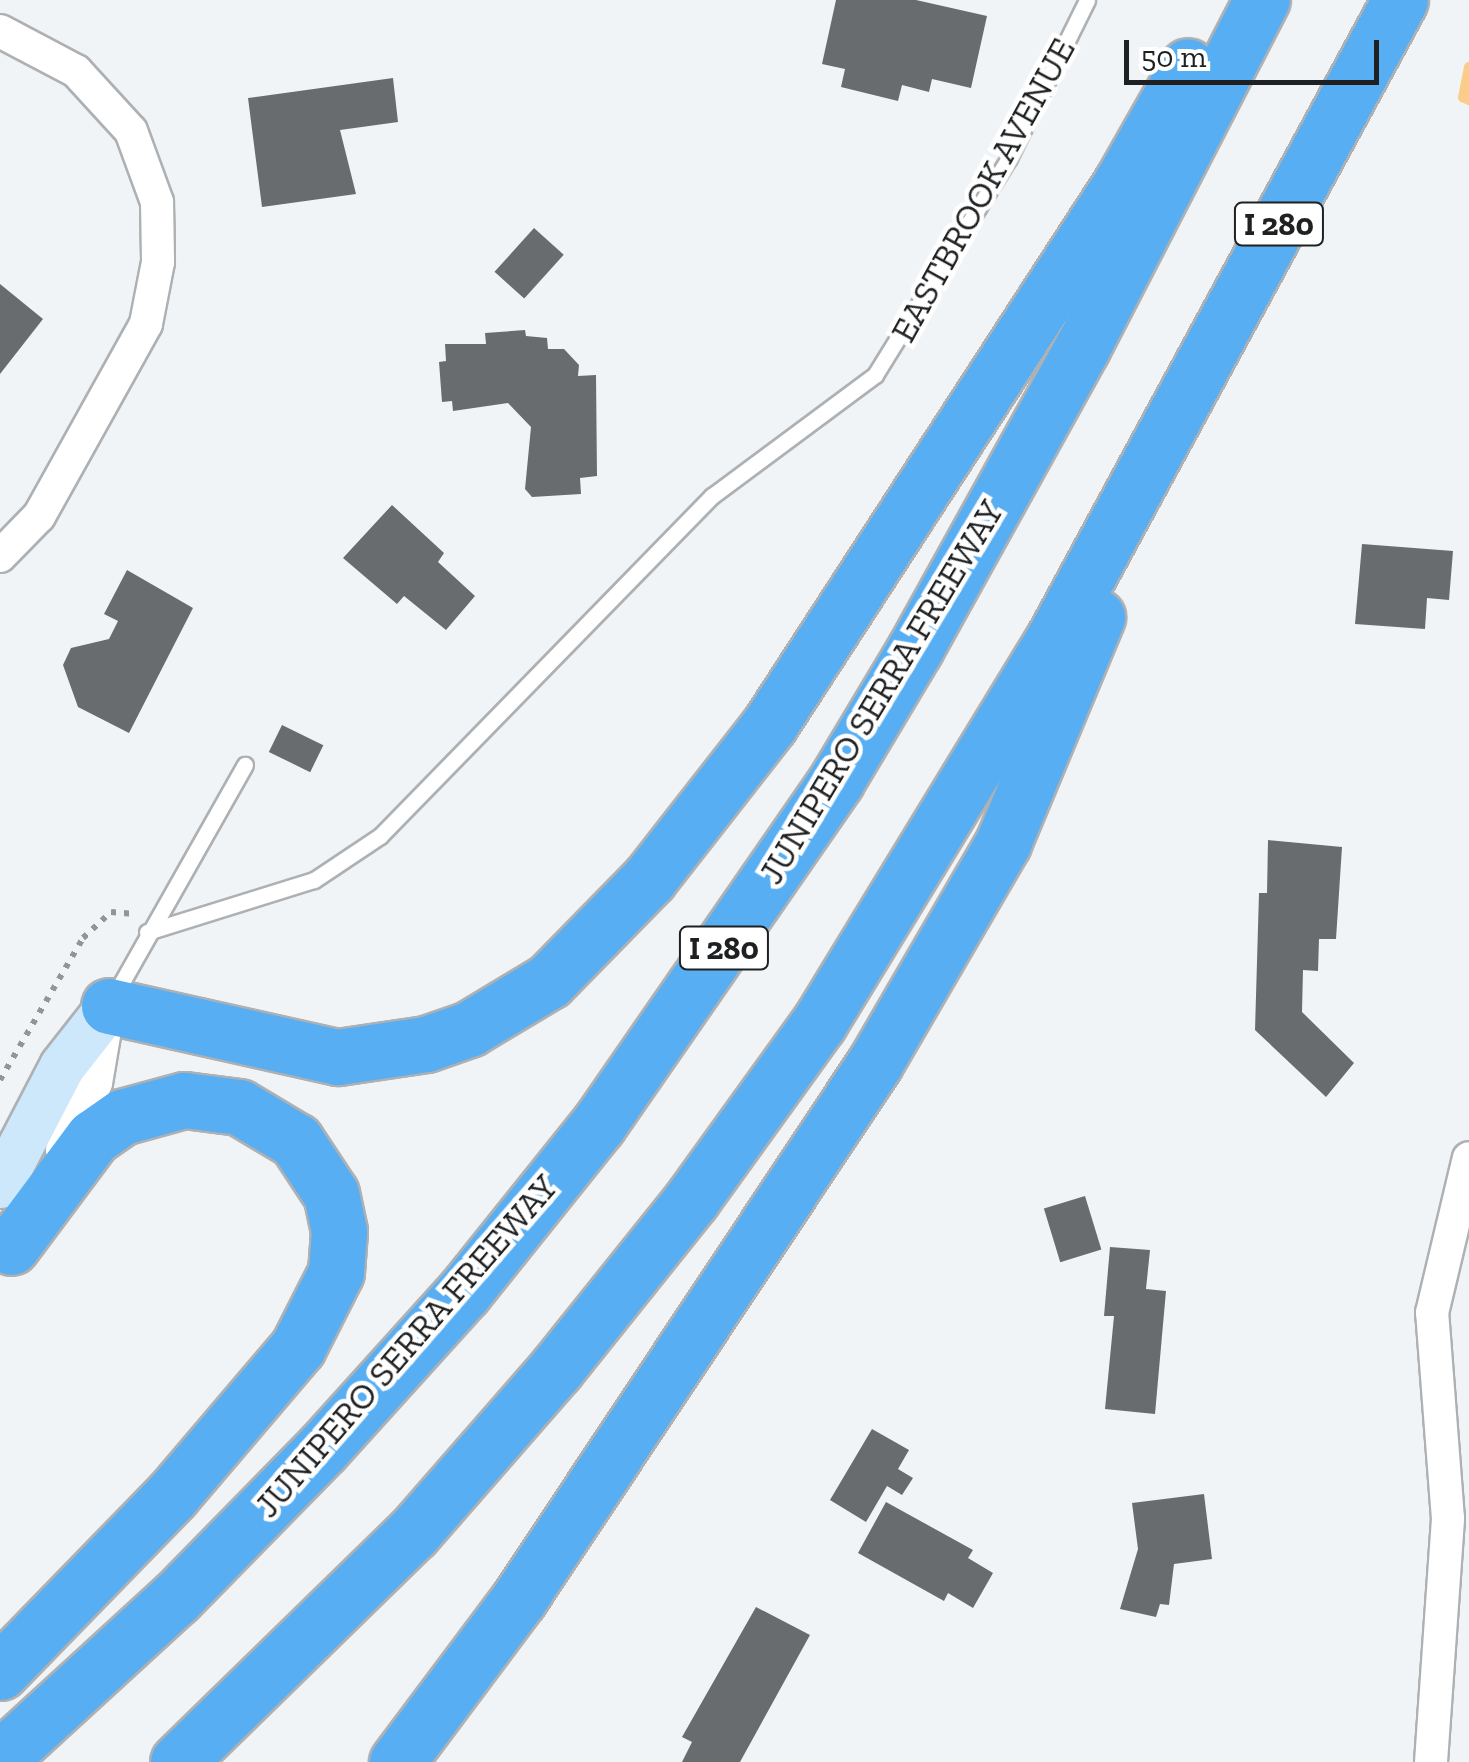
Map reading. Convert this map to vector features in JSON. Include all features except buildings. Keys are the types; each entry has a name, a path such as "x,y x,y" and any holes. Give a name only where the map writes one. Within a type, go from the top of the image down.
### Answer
{"highway":[{"path":"109,1006 338,1058 426,1044 469,1029 549,980 650,879 770,724 1122,182 1228,0"},
{"name":"JUNIPERO SERRA FREEWAY","path":"0,1759 176,1598 323,1448 464,1292 598,1125 836,782 915,650 1082,348 1262,0"},
{"name":"I 280","path":"178,1762 413,1533 692,1199 819,1023 938,838 1158,448 1400,0"},
{"path":"397,1762 461,1682 799,1183 936,962 1043,758 1158,448"},
{"path":"0,1672 196,1468 322,1310 336,1272 339,1231 331,1194 316,1165 266,1118 164,1066 109,1006"},
{"path":"6,1258 68,1164 122,1117 184,1100 266,1118"}],"main road":[{"path":"0,1184 62,1066 109,1006"}],"street":[{"path":"0,31 76,71 131,131 157,202 158,262 146,324 39,516 0,556"},
{"path":"6,1258 96,1083 109,1006"},
{"path":"1430,1762 1448,1519 1432,1313 1469,1158"}],"lane":[{"name":"EASTBROOK AVENUE","path":"147,932 314,880 380,836 712,496 884,364 1010,158 1088,0"},
{"path":"109,1006 147,932 245,765"}],"waterway":[{"path":"1469,67 1463,97 1469,100"}]}
